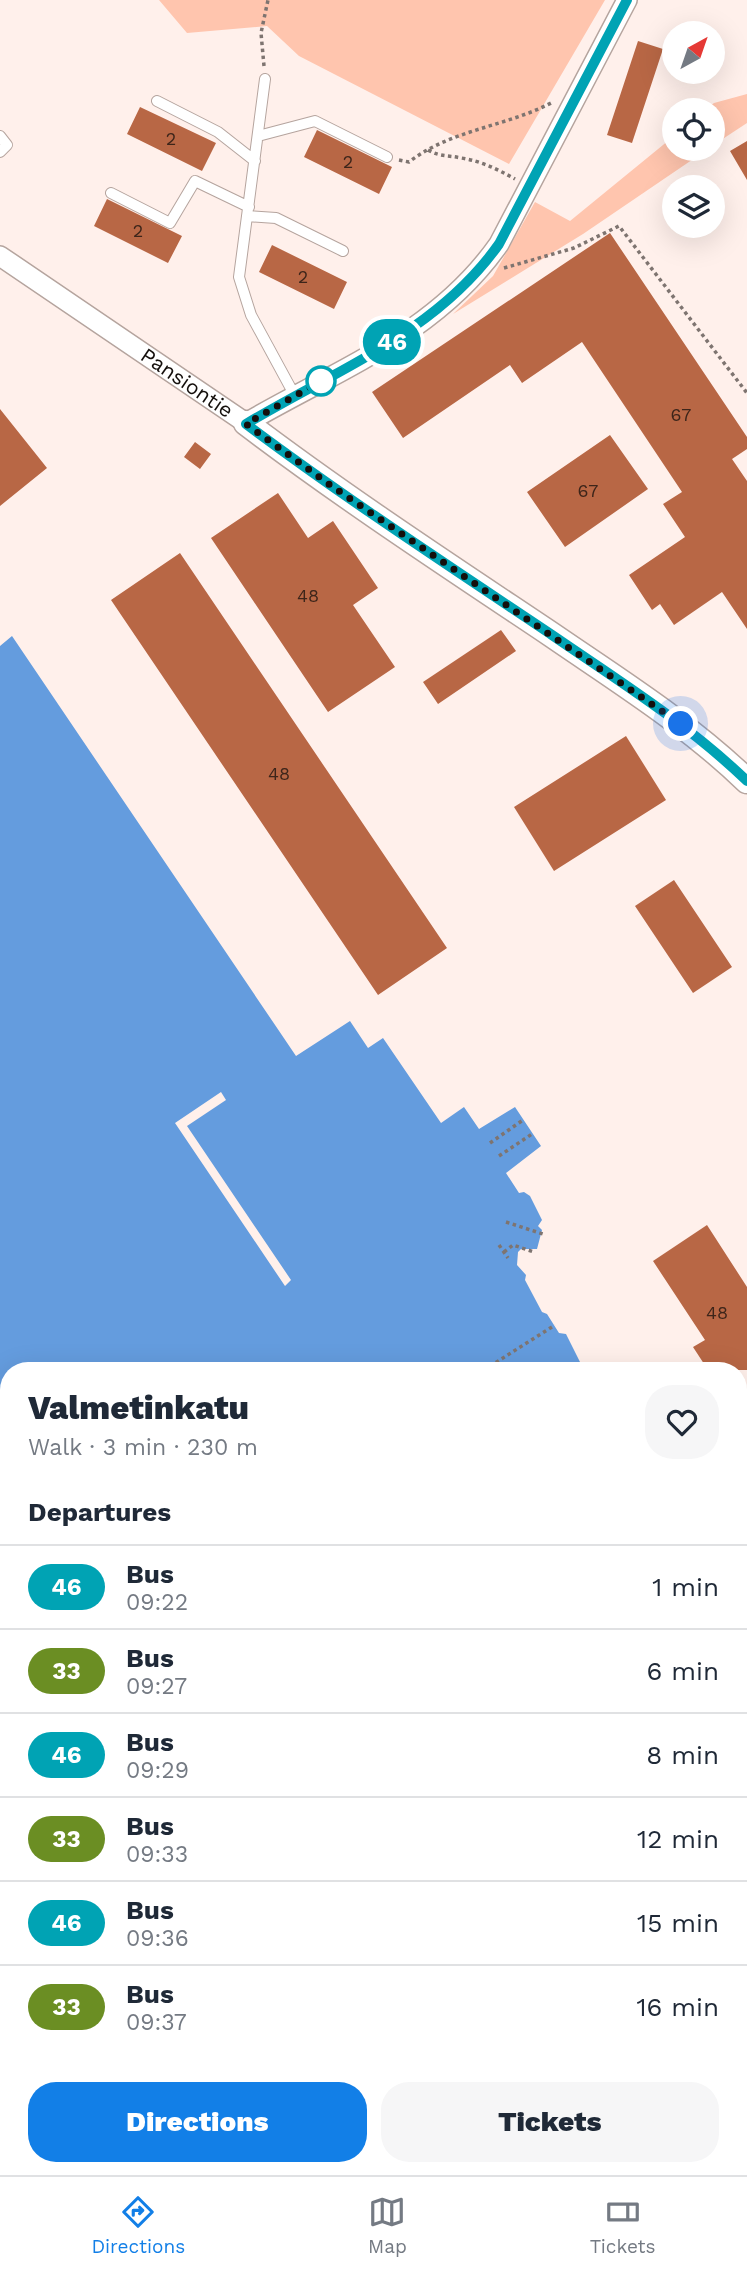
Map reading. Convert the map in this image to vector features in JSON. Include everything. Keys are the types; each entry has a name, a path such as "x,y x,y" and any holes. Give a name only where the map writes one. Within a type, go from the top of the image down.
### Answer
{"street":[{"path":"246,424 414,328 451,300 477,273 505,233 627,0"},
{"name":"Pansiontie","path":"0,256 246,424 333,487 639,693 702,740 747,781"}],"lane":[{"path":"265,79 239,276 251,315 295,396"},
{"path":"157,101 218,132 255,160"},
{"path":"258,136 315,121 387,157"},
{"path":"0,136 7,145 0,152"},
{"path":"111,193 170,223 195,181 248,211 276,218 343,251"}],"path":[{"path":"265,79 261,33 268,0"},
{"path":"387,157 409,162 428,149 460,134 526,117 564,96"},
{"path":"428,149 440,157 460,158 490,165 519,182"},
{"path":"477,273 526,264 574,248 619,226 747,393"},
{"path":"490,1143 523,1120"},
{"path":"499,1156 532,1134"},
{"path":"506,1222 543,1234"},
{"path":"499,1245 508,1258"},
{"path":"504,1252 513,1245 534,1252"},
{"path":"497,1362 555,1325"}],"shaded area":[{"path":"159,0 605,0 509,164 299,56 267,26 187,33"},
{"path":"747,94 747,123 725,137 725,100"},
{"path":"662,146 662,161 690,161 670,175 662,175 662,180 583,234 453,314 493,276 535,202 570,221"}],"water":[{"path":"12,636 296,1056 350,1021 368,1048 383,1038 441,1123 464,1107 479,1129 515,1107 541,1146 506,1173 519,1193 524,1192 530,1196 542,1220 538,1226 542,1230 537,1249 521,1249 518,1252 517,1265 526,1275 525,1280 542,1312 547,1314 559,1333 566,1334 580,1362 0,1362 0,646"}],"pier":[{"path":"221,1092 226,1100 187,1126 291,1280 285,1286 175,1123"}],"building":[{"path":"638,41 662,49 632,143 607,135"},
{"path":"140,107 216,143 202,171 127,134"},
{"path":"317,130 392,167 379,194 304,157"},
{"path":"747,141 747,180 730,151"},
{"path":"107,199 182,236 168,263 94,226"},
{"path":"610,233 747,437 747,449 732,459 747,481 747,629 722,592 674,625 660,604 652,610 629,575 685,537 663,504 682,492 582,342 522,383 510,365 403,438 372,392"},
{"path":"272,245 347,282 334,309 259,272"},
{"path":"0,409 47,468 0,506"},
{"path":"610,435 648,489 565,547 527,492"},
{"path":"195,442 211,454 200,469 184,457"},
{"path":"278,493 308,538 333,521 378,588 353,605 395,667 328,712 211,538"},
{"path":"180,553 447,948 378,995 111,600"},
{"path":"501,630 516,651 438,704 423,682"},
{"path":"626,736 666,800 554,871 514,807"},
{"path":"674,880 732,967 693,993 635,906"},
{"path":"707,1225 747,1287 747,1362 703,1362 693,1347 705,1340 653,1261"}],"bus line":[{"name":"46","path":"627,0 499,244 463,289 432,315 388,345 246,424 333,487 639,693 702,740 747,781"}],"route":[{"path":"321,381 246,424 333,487 681,724"}]}
